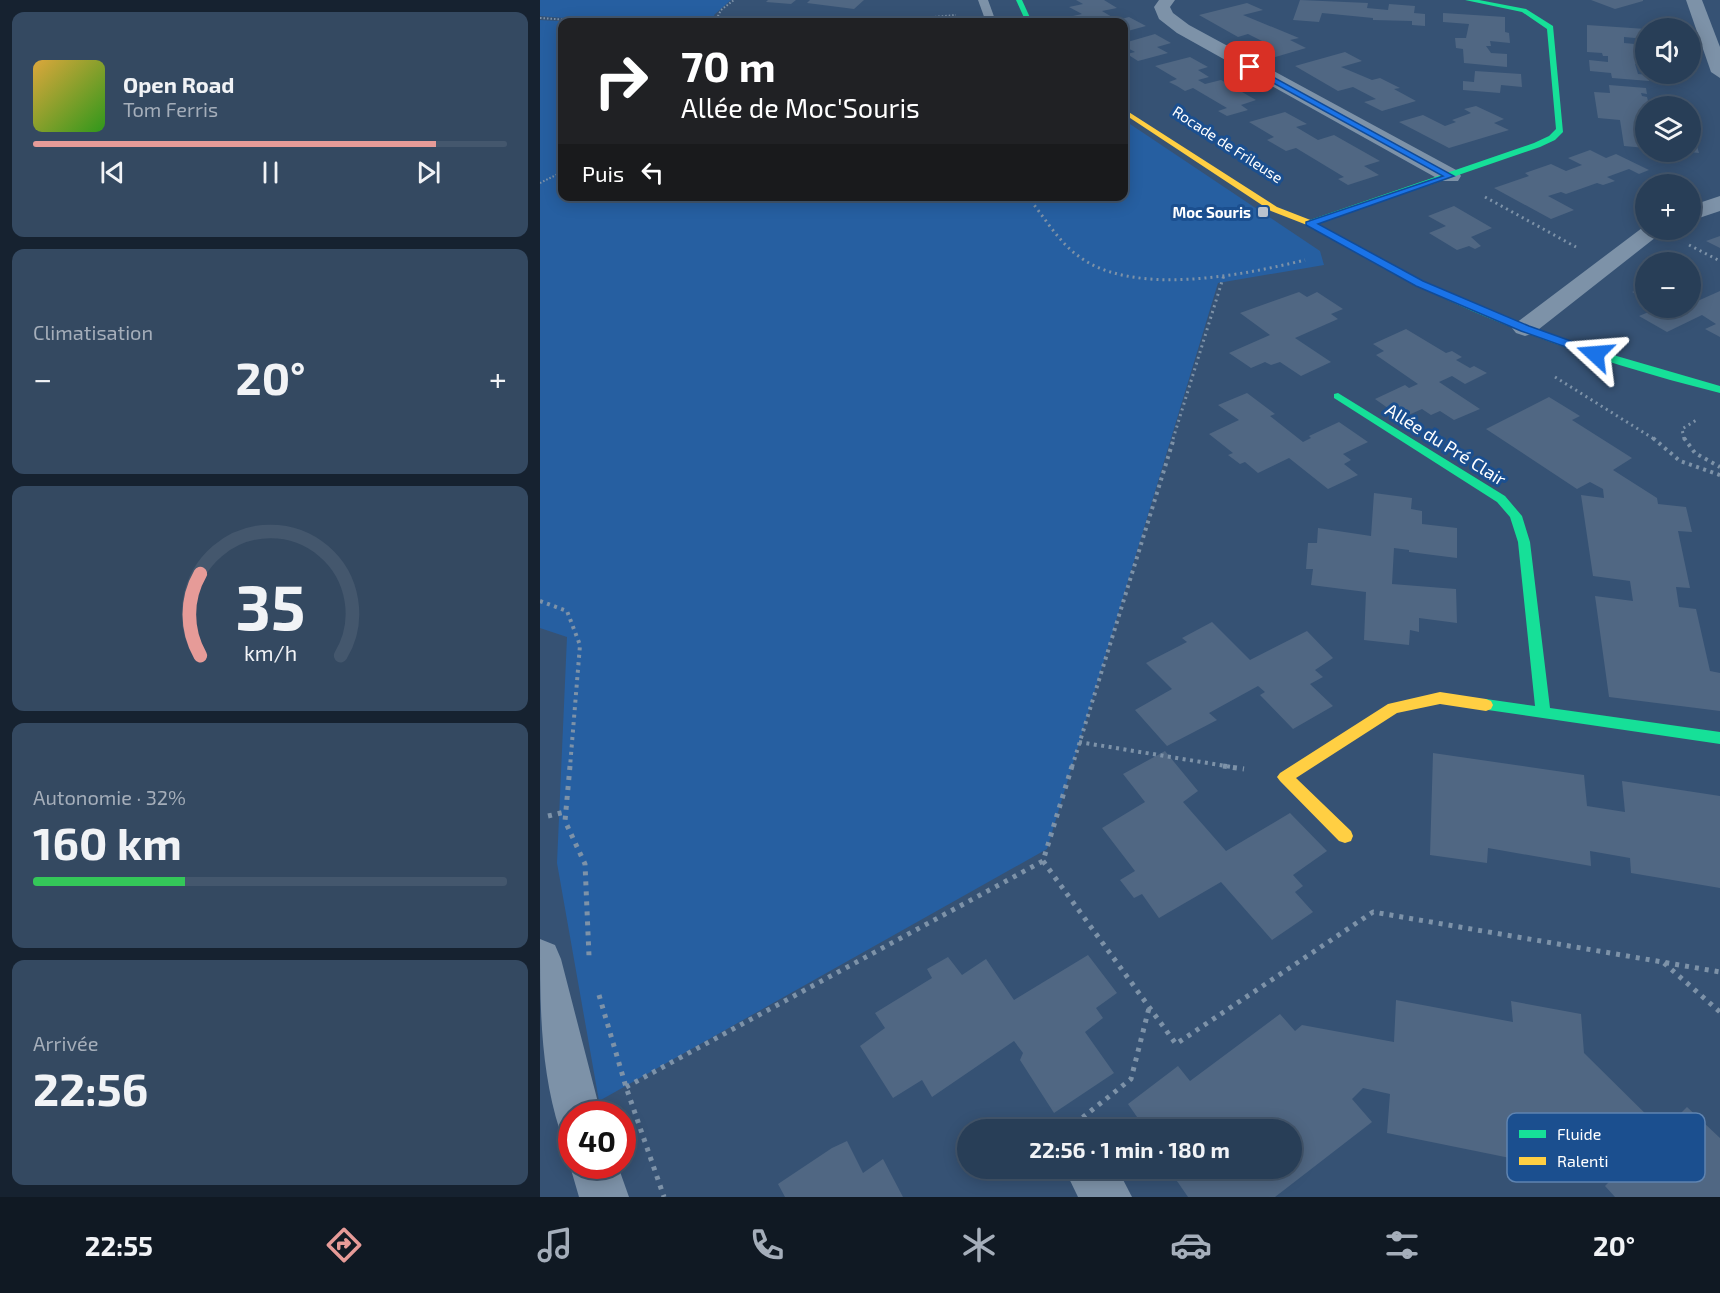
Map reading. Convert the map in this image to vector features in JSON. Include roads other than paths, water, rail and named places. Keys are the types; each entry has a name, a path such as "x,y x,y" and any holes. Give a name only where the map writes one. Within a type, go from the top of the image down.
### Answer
{"street":[{"path":"1005,0 1013,18"},
{"path":"1018,0 1027,18"},
{"path":"1167,0 1162,7 1165,15 1183,29 1457,174"},
{"path":"1310,224 1457,174 1552,138 1560,130 1561,118 1550,28 1544,20 1515,8 1468,0"},
{"path":"1694,0 1720,72"},
{"name":"Rocade de Frileuse","path":"1128,101 1288,203 1310,224"},
{"name":"Rocade de Frileuse","path":"1128,114 1274,209 1310,224 1419,284 1595,354 1720,390"},
{"path":"1701,210 1720,203"},
{"path":"1525,328 1640,240"},
{"name":"Allée du Pré Clair","path":"1338,396 1501,499 1516,516 1524,542 1544,712"},
{"path":"1345,836 1285,777 1393,708 1440,698 1720,738"},
{"path":"540,959 574,1101"},
{"path":"598,1179 604,1197"},
{"path":"1095,1179 1107,1197"}],"lane":[{"path":"983,0 990,18"}],"place":[{"name":"Moc Souris","path":"1263,212"}]}
